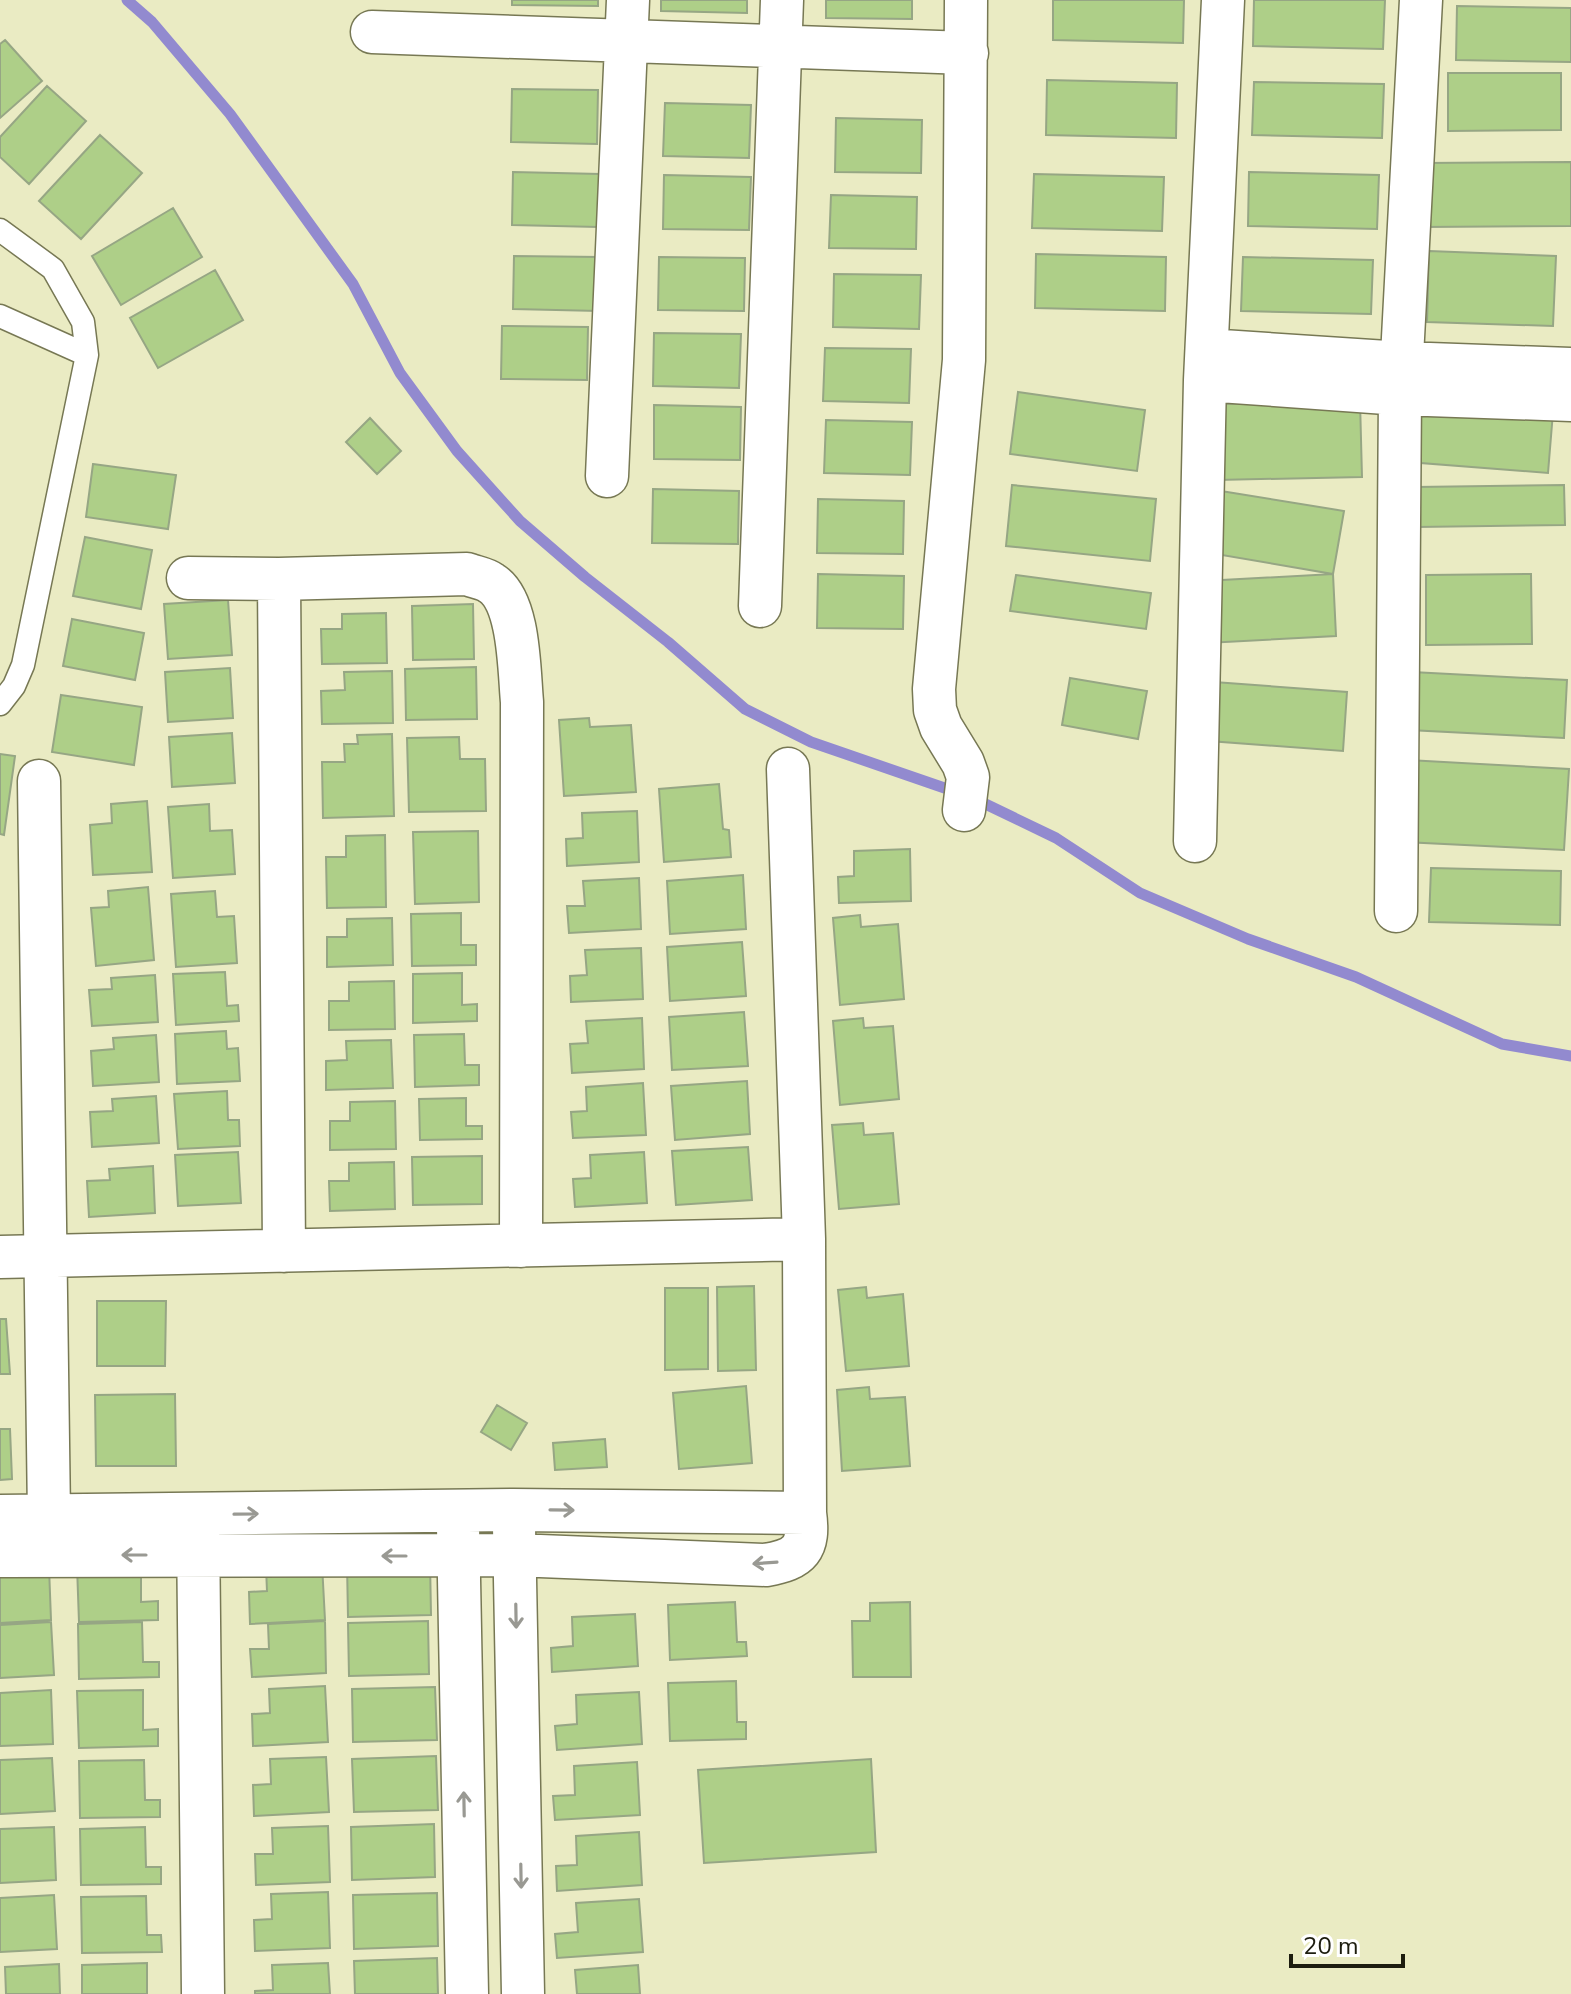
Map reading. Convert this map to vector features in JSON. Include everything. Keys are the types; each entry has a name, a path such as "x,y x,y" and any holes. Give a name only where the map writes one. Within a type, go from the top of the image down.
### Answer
{"street":[{"path":"607,476 628,0"},
{"path":"760,606 782,0"},
{"path":"966,0 964,360 934,689 935,710 941,727 963,763 966,799"},
{"path":"1195,841 1206,365 1223,0"},
{"path":"1396,911 1401,378 1421,0"},
{"path":"372,32 472,17 627,41 967,53"},
{"path":"1206,365 1401,378 1571,400"},
{"path":"1401,378 1571,369"},
{"path":"188,578 467,574 492,583 506,603 515,632 522,702 521,1246"},
{"path":"279,579 284,1251"},
{"path":"0,1556 515,1555 766,1565 788,1561 804,1546 808,1530 805,1513 804,1239 788,769"},
{"path":"39,781 49,1516"},
{"path":"0,1257 804,1239"},
{"path":"0,1516 458,1510 805,1513"},
{"path":"458,1510 467,1994"},
{"path":"514,1510 523,1994"},
{"path":"198,1514 203,1994"}],"lane":[{"path":"0,230 53,269 83,322 87,355 23,665 14,686 0,704"},
{"path":"0,316 87,355"}],"building":[{"path":"512,0 598,0 598,6 512,5"},
{"path":"661,0 747,0 747,13 661,11"},
{"path":"826,0 912,0 912,19 826,18"},
{"path":"1053,0 1184,0 1183,43 1053,40"},
{"path":"1254,0 1385,0 1383,49 1253,46"},
{"path":"1457,6 1571,8 1571,62 1456,60"},
{"path":"5,40 42,81 0,118 0,44"},
{"path":"1448,73 1561,73 1561,130 1448,131"},
{"path":"1047,80 1177,83 1176,138 1046,135"},
{"path":"1254,82 1384,84 1382,138 1252,135"},
{"path":"47,86 86,121 29,184 0,157 0,137"},
{"path":"512,89 598,90 597,144 511,142"},
{"path":"665,103 751,105 749,158 663,156"},
{"path":"836,118 922,120 921,173 835,172"},
{"path":"100,135 142,173 81,239 39,201"},
{"path":"1571,162 1571,226 1424,227 1424,163"},
{"path":"513,172 600,174 598,227 512,225"},
{"path":"1249,172 1379,175 1377,229 1248,226"},
{"path":"1034,174 1164,177 1162,231 1032,228"},
{"path":"664,175 751,177 749,230 663,229"},
{"path":"831,195 917,197 916,249 829,248"},
{"path":"173,208 202,257 121,305 92,256"},
{"path":"1429,251 1556,256 1553,326 1427,322"},
{"path":"1036,254 1166,257 1165,311 1035,308"},
{"path":"514,256 600,257 599,311 513,309"},
{"path":"659,257 745,258 744,311 658,310"},
{"path":"1243,257 1373,260 1371,314 1241,311"},
{"path":"215,270 243,320 158,368 130,318"},
{"path":"834,274 921,275 919,329 833,327"},
{"path":"502,326 588,327 587,380 501,379"},
{"path":"654,333 741,334 739,388 653,386"},
{"path":"825,348 911,349 909,403 823,401"},
{"path":"1018,392 1145,410 1137,471 1010,454"},
{"path":"1360,401 1362,477 1217,480 1216,404"},
{"path":"1413,402 1553,412 1548,473 1408,462"},
{"path":"654,405 741,407 740,460 654,459"},
{"path":"370,418 401,451 377,474 346,442"},
{"path":"826,420 912,422 910,475 824,473"},
{"path":"93,464 176,475 168,529 86,517"},
{"path":"1012,485 1156,499 1150,561 1006,546"},
{"path":"1564,485 1565,525 1417,527 1416,487"},
{"path":"653,489 739,491 738,544 652,543"},
{"path":"1221,491 1344,511 1333,574 1210,553"},
{"path":"818,499 904,501 903,554 817,553"},
{"path":"85,537 152,550 141,609 73,596"},
{"path":"818,574 904,576 903,629 817,628"},
{"path":"1333,574 1336,636 1207,643 1204,581"},
{"path":"1531,574 1532,644 1426,645 1426,575"},
{"path":"1016,575 1151,593 1146,629 1010,611"},
{"path":"228,600 232,655 168,659 164,604"},
{"path":"473,604 474,659 413,660 412,606"},
{"path":"386,613 387,663 322,664 321,629 342,629 342,614"},
{"path":"72,619 144,633 135,680 63,666"},
{"path":"476,667 477,719 406,720 405,669"},
{"path":"230,668 233,718 168,722 165,672"},
{"path":"392,671 393,723 322,724 321,691 345,690 344,672"},
{"path":"1412,672 1567,680 1564,738 1409,730"},
{"path":"1070,678 1147,691 1138,739 1062,725"},
{"path":"1214,682 1347,692 1343,751 1209,741"},
{"path":"61,695 142,707 134,765 52,752"},
{"path":"589,718 590,727 631,725 636,792 564,796 559,720"},
{"path":"232,733 235,783 172,787 169,737"},
{"path":"392,734 394,816 323,818 322,762 345,762 344,744 358,744 357,735"},
{"path":"459,737 460,759 485,759 486,811 409,812 407,738"},
{"path":"0,754 15,756 4,835 0,834"},
{"path":"1408,760 1569,769 1564,850 1404,842"},
{"path":"719,784 723,829 729,830 731,857 664,862 659,789"},
{"path":"147,801 152,872 93,875 90,825 112,823 111,804"},
{"path":"209,804 210,831 232,830 235,874 173,878 168,807"},
{"path":"637,811 639,862 567,866 566,839 583,838 582,813"},
{"path":"478,831 479,902 415,904 413,832"},
{"path":"385,835 386,907 327,908 326,857 346,857 346,836"},
{"path":"910,849 911,901 839,903 838,877 854,876 854,851"},
{"path":"1431,868 1561,871 1560,925 1429,922"},
{"path":"743,875 746,929 670,934 667,881"},
{"path":"639,878 641,929 569,933 567,906 585,906 583,881"},
{"path":"148,887 154,960 96,966 91,908 109,907 108,891"},
{"path":"215,891 217,917 234,916 237,963 176,967 171,894"},
{"path":"461,913 461,945 476,945 476,965 412,966 411,914"},
{"path":"860,915 861,927 898,924 904,999 840,1005 833,918"},
{"path":"392,918 393,965 327,967 327,937 347,937 347,919"},
{"path":"742,942 746,996 670,1001 667,947"},
{"path":"641,948 643,999 571,1002 570,976 587,975 585,950"},
{"path":"225,972 227,1006 238,1005 239,1021 176,1025 173,974"},
{"path":"462,973 462,1005 477,1004 477,1021 413,1023 413,974"},
{"path":"155,975 158,1022 92,1026 89,990 112,989 111,978"},
{"path":"394,981 395,1029 329,1030 329,1001 349,1001 349,982"},
{"path":"744,1012 748,1066 672,1070 669,1017"},
{"path":"642,1018 644,1069 572,1073 570,1044 588,1043 586,1021"},
{"path":"863,1018 864,1028 893,1026 899,1099 840,1105 833,1021"},
{"path":"226,1031 227,1049 238,1048 240,1081 177,1084 175,1034"},
{"path":"464,1034 465,1065 479,1065 479,1085 415,1087 414,1035"},
{"path":"156,1035 159,1082 93,1086 91,1051 114,1049 113,1038"},
{"path":"391,1040 393,1088 326,1090 326,1061 347,1060 346,1041"},
{"path":"747,1081 750,1134 675,1140 671,1086"},
{"path":"643,1083 646,1135 573,1138 571,1112 587,1111 586,1087"},
{"path":"227,1091 228,1120 239,1120 240,1146 178,1149 174,1094"},
{"path":"156,1096 159,1143 92,1147 90,1112 113,1111 112,1099"},
{"path":"466,1098 466,1126 482,1126 482,1139 420,1140 419,1099"},
{"path":"395,1101 396,1149 330,1150 330,1121 350,1121 350,1102"},
{"path":"863,1123 864,1135 893,1133 899,1204 839,1209 832,1125"},
{"path":"748,1147 752,1200 676,1205 672,1151"},
{"path":"238,1152 241,1203 178,1206 175,1155"},
{"path":"644,1152 647,1203 575,1207 573,1179 591,1178 590,1155"},
{"path":"482,1156 482,1204 413,1205 412,1157"},
{"path":"394,1162 395,1209 330,1211 329,1181 349,1181 349,1163"},
{"path":"153,1166 155,1213 89,1217 87,1181 110,1180 109,1169"},
{"path":"754,1286 756,1370 718,1371 717,1287"},
{"path":"866,1287 867,1298 903,1294 909,1366 846,1371 838,1290"},
{"path":"665,1288 708,1288 708,1369 665,1370"},
{"path":"97,1301 166,1301 165,1366 97,1366"},
{"path":"0,1319 6,1319 10,1374 0,1374"},
{"path":"746,1386 752,1463 679,1469 673,1393"},
{"path":"869,1387 870,1399 905,1397 910,1466 842,1471 837,1390"},
{"path":"175,1394 176,1466 96,1466 95,1395"},
{"path":"497,1405 527,1423 511,1450 481,1432"},
{"path":"0,1429 10,1429 12,1479 0,1480"},
{"path":"605,1439 607,1467 555,1470 553,1443"},
{"path":"430,1561 431,1615 348,1617 347,1564"},
{"path":"141,1564 141,1602 158,1601 158,1620 79,1622 77,1566"},
{"path":"322,1564 325,1620 250,1624 249,1592 267,1591 266,1567"},
{"path":"49,1567 51,1620 0,1623 0,1569"},
{"path":"735,1602 737,1642 746,1642 747,1656 670,1660 668,1605"},
{"path":"910,1602 911,1677 853,1677 852,1621 870,1621 870,1603"},
{"path":"635,1614 638,1666 552,1672 551,1648 573,1646 572,1617"},
{"path":"325,1621 326,1673 252,1677 250,1649 269,1649 268,1624"},
{"path":"428,1621 429,1674 349,1676 348,1623"},
{"path":"51,1622 54,1675 0,1678 0,1625"},
{"path":"142,1622 143,1662 159,1662 159,1677 79,1679 78,1624"},
{"path":"736,1681 737,1722 746,1722 746,1739 670,1741 668,1683"},
{"path":"325,1686 328,1742 253,1746 252,1714 270,1713 269,1689"},
{"path":"435,1687 437,1740 353,1742 352,1689"},
{"path":"51,1690 53,1744 0,1746 0,1693"},
{"path":"143,1690 143,1730 158,1729 158,1746 79,1748 77,1691"},
{"path":"639,1692 642,1744 557,1750 555,1726 577,1724 576,1695"},
{"path":"436,1756 438,1810 354,1812 352,1759"},
{"path":"326,1757 329,1812 254,1816 253,1785 271,1784 270,1759"},
{"path":"52,1758 55,1811 0,1814 0,1760"},
{"path":"871,1759 876,1852 704,1863 698,1770"},
{"path":"144,1760 145,1800 160,1800 160,1817 80,1818 79,1761"},
{"path":"637,1762 640,1815 555,1820 553,1796 575,1795 574,1766"},
{"path":"434,1824 435,1877 352,1880 351,1827"},
{"path":"328,1826 330,1882 256,1885 255,1854 273,1854 272,1828"},
{"path":"54,1827 56,1880 0,1883 0,1829"},
{"path":"145,1827 146,1867 161,1867 161,1884 81,1885 80,1829"},
{"path":"639,1832 642,1885 557,1891 556,1866 577,1865 576,1836"},
{"path":"328,1892 330,1948 255,1951 254,1920 272,1919 271,1894"},
{"path":"437,1893 438,1946 354,1949 353,1895"},
{"path":"54,1895 57,1949 0,1952 0,1898"},
{"path":"146,1896 147,1935 161,1935 162,1952 82,1953 81,1897"},
{"path":"639,1899 643,1952 557,1958 555,1934 578,1932 576,1903"},
{"path":"437,1958 438,1994 355,1994 354,1961"},
{"path":"147,1963 147,1994 82,1994 82,1965"},
{"path":"328,1963 330,1994 255,1994 255,1991 273,1990 272,1965"},
{"path":"59,1964 60,1994 6,1994 5,1967"},
{"path":"638,1965 640,1994 577,1994 575,1970"}],"waterway":[{"path":"127,0 152,22 230,114 353,284 400,373 457,451 520,521 745,709 811,742 959,793"},
{"path":"975,799 1056,838 1140,893 1248,939 1356,977 1502,1044 1571,1056"}]}
